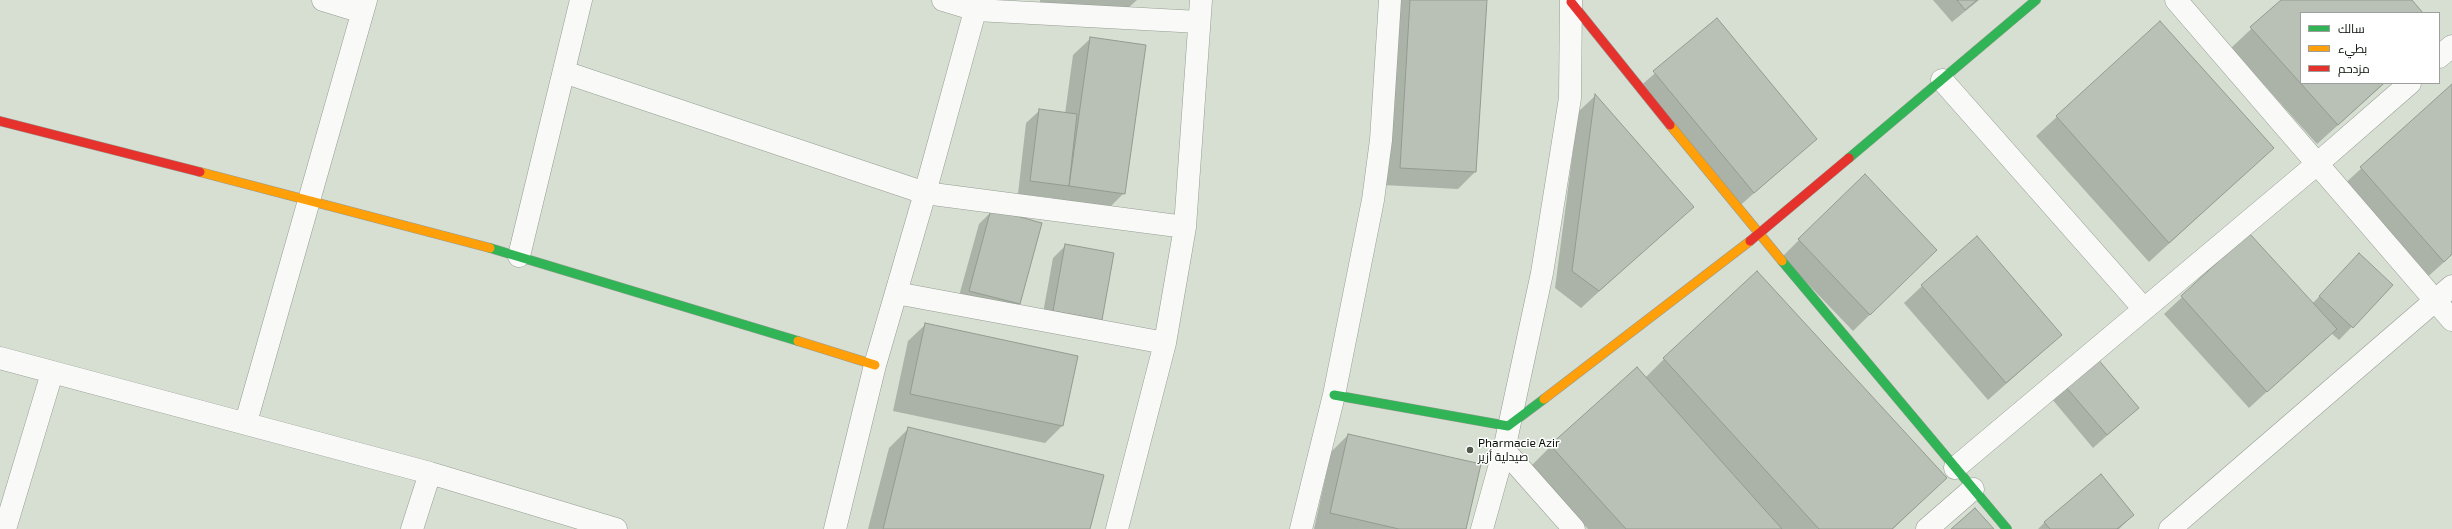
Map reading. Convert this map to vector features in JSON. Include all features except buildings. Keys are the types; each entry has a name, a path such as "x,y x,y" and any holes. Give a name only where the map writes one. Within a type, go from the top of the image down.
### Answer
{"street":[{"path":"246,422 364,6 323,0"},
{"path":"519,256 581,0"},
{"path":"943,0 977,5 1199,22"},
{"path":"1117,529 1165,343 1185,227 1201,0"},
{"path":"1301,529 1334,395 1373,200 1381,140 1390,0"},
{"path":"1334,395 1508,426 1759,234 2036,0"},
{"path":"2176,0 2452,320"},
{"path":"1571,1 1759,234 2007,529"},
{"path":"1482,529 1504,450 1542,272 1570,98 1571,1"},
{"path":"835,529 875,365 926,193 977,5"},
{"path":"2440,56 2452,46"},
{"path":"564,72 926,193 1185,227"},
{"path":"1942,80 2144,309"},
{"path":"1955,468 2317,164 2409,84"},
{"path":"0,121 309,200 519,256 875,365"},
{"path":"2170,529 2452,286"},
{"path":"896,293 1165,343"},
{"path":"0,358 52,373 246,422 430,473 616,529"},
{"path":"6,529 52,373"},
{"path":"1504,450 1574,529"},
{"path":"412,529 430,473"},
{"path":"1927,529 1973,489"}],"traffic: fast":[{"path":"1849,158 2036,0"},
{"path":"490,248 798,341"},
{"path":"1782,261 2007,529"},
{"path":"1334,395 1508,426 1544,399"}],"traffic: slow":[{"path":"1670,125 1782,261"},
{"path":"200,172 490,248"},
{"path":"1544,399 1750,241"},
{"path":"798,341 875,365"}],"traffic: jam":[{"path":"1571,2 1670,125"},
{"path":"0,121 200,172"},
{"path":"1750,241 1849,158"}],"place":[{"name":"Pharmacie Azir صيدلية أزير","path":"1470,450"}]}
